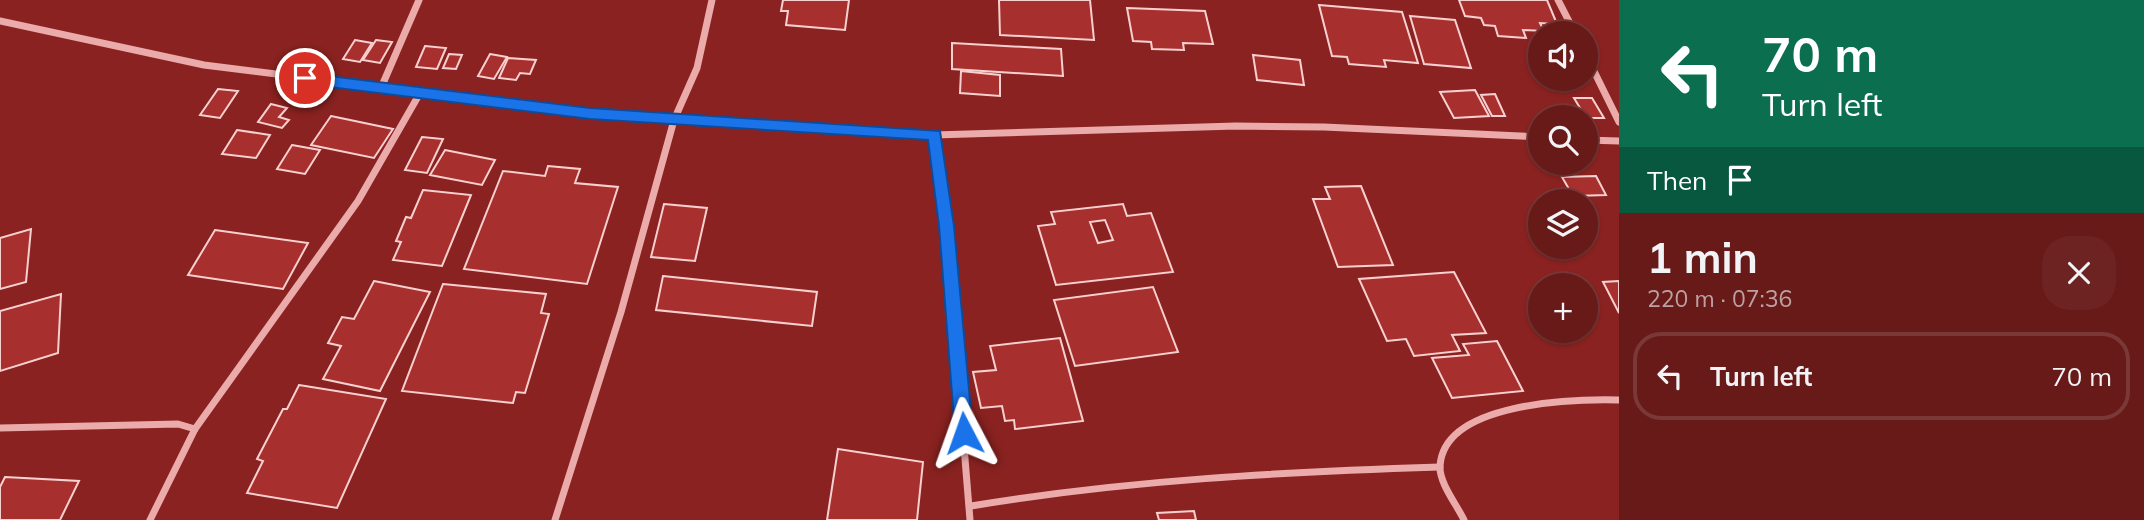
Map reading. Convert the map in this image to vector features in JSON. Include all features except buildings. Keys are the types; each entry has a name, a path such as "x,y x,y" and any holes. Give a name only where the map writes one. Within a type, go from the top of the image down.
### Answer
{"street":[{"path":"381,88 419,0"},
{"path":"555,520 621,312 674,120 697,68 712,0"},
{"path":"1558,0 1569,21"},
{"path":"0,21 204,65 590,113 674,120 934,135 1236,126 1336,127 1528,136"},
{"path":"1598,79 1619,122"},
{"path":"150,520 195,429 358,201 420,93"},
{"path":"934,135 946,226 971,506 970,520"},
{"path":"1598,140 1619,141"},
{"path":"1464,520 1440,467 1445,446 1458,432 1490,415 1528,404 1582,398 1619,400"},
{"path":"0,428 178,424 195,429"},
{"path":"971,506 1099,486 1222,474 1440,467"}],"route":[{"path":"305,78 590,113 934,135 946,226 964,433"}]}
